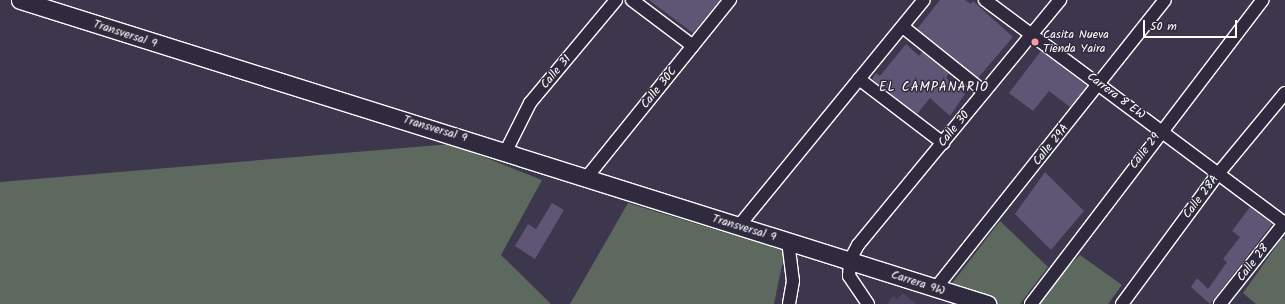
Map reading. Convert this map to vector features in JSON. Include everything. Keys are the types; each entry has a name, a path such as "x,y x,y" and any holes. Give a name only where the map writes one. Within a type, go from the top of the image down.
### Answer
{"main road":[{"name":"Transversal 9","path":"20,0 246,73 506,151 738,226 850,260"},
{"name":"Carrera 9W","path":"850,260 935,289 958,300 986,304"}],"street":[{"name":"Calle 31","path":"506,151 530,103 616,0"},
{"path":"632,0 693,46"},
{"name":"Calle 30C","path":"587,177 730,0"},
{"path":"738,226 924,0"},
{"name":"Carrera 8 EW","path":"985,0 1030,36 1100,83 1218,174 1285,223"},
{"name":"Calle 30","path":"850,260 872,225 943,143 1060,0"},
{"name":"Calle 29A","path":"935,289 1165,0"},
{"name":"Calle 29","path":"1031,304 1160,130 1263,0"},
{"path":"903,27 984,92"},
{"path":"859,79 943,143"},
{"name":"Calle 28A","path":"1122,304 1218,174 1285,94"},
{"name":"Calle 28","path":"1220,304 1285,223"},
{"path":"788,241 793,281 789,304"},
{"path":"850,260 849,276 868,304"}],"shaded area":[{"path":"903,293 916,304 887,304 893,296 897,299"}],"green space":[{"path":"451,144 542,180 501,255 551,304 0,304 0,182"},
{"path":"628,203 785,251 774,304 570,304"},
{"path":"1000,221 1048,267 1020,304 992,304 947,290"},
{"path":"1282,238 1285,240 1285,304 1256,304 1243,293"},
{"path":"1080,255 1122,285 1108,304 1031,304"}],"building":[{"path":"649,0 720,0 693,33"},
{"path":"940,0 965,0 971,4 973,1 1013,37 978,78 917,29"},
{"path":"906,44 919,56 922,52 949,73 946,78 965,94 950,116 930,98 917,114 872,79 876,73 880,76"},
{"path":"1041,51 1087,86 1070,107 1049,91 1033,111 1009,93"},
{"path":"1045,172 1084,211 1051,250 1015,214"},
{"path":"552,203 564,210 535,259 515,246 528,224 536,229"},
{"path":"1250,207 1272,224 1210,304 1191,287 1197,278 1208,289 1227,262 1223,259 1240,237 1232,231"}],"place":[{"name":"Casita Nueva Tienda Yaira","path":"1035,42"}],"district":[{"name":"EL CAMPANARIO","path":"934,88"}]}
